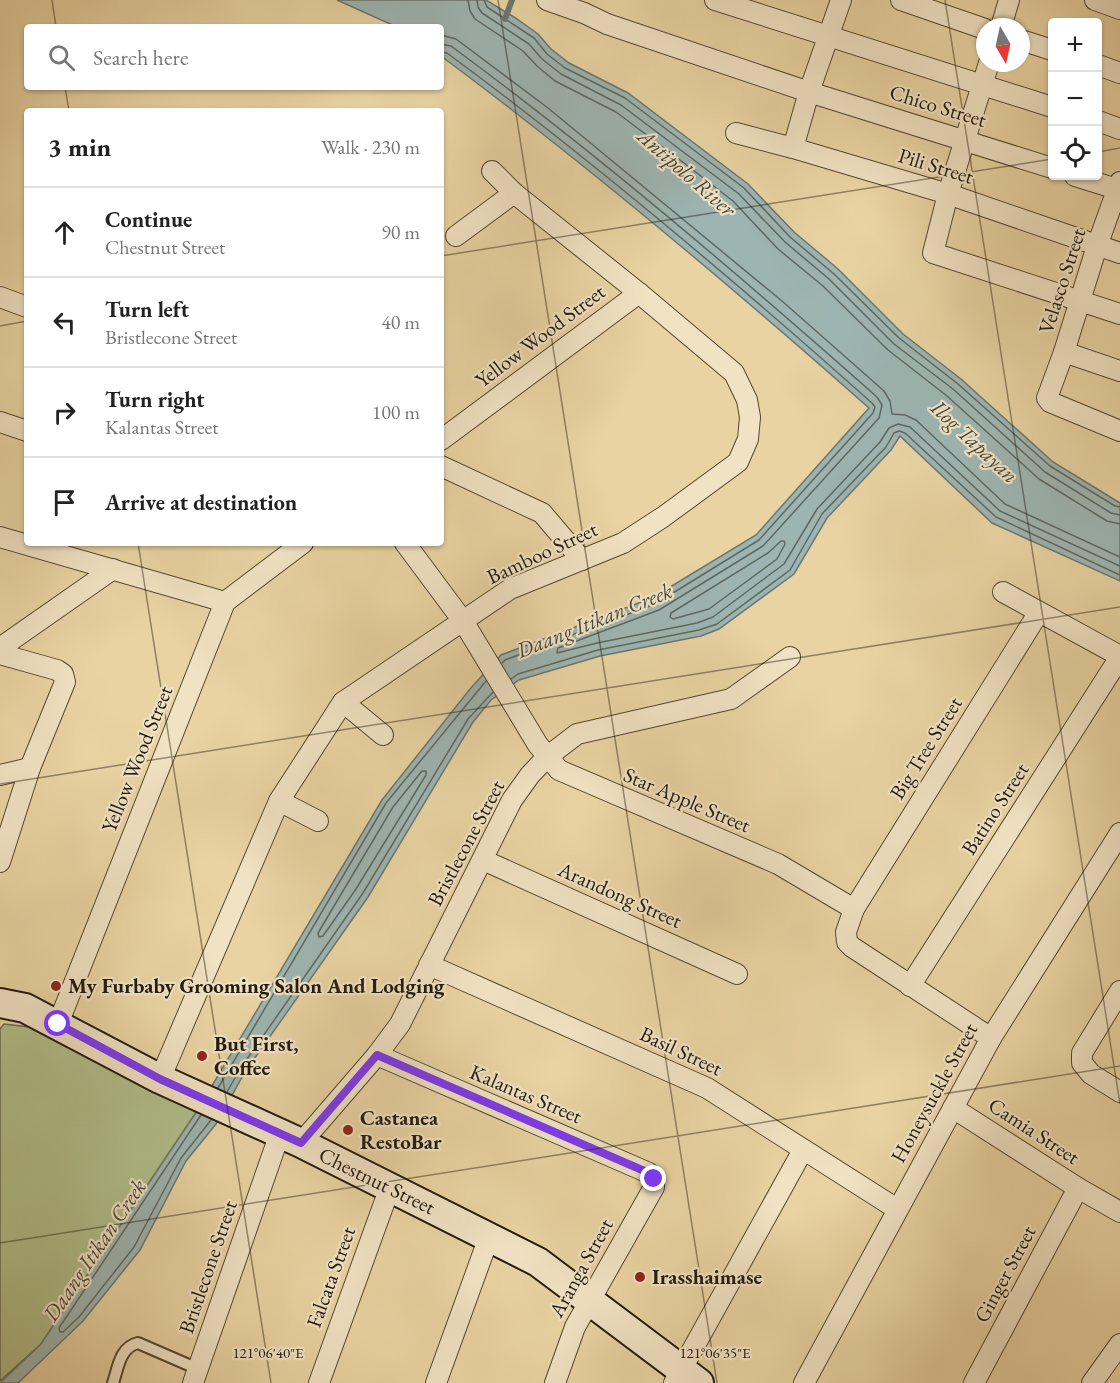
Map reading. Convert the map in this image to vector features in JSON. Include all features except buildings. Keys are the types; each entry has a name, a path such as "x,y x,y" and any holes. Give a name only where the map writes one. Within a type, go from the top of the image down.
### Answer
{"street":[{"name":"Chico Street","path":"547,0 607,24 809,92 1048,166"},
{"path":"715,0 1048,105"},
{"path":"793,148 809,92 841,0"},
{"path":"901,0 976,26"},
{"path":"1003,18 1009,0"},
{"path":"1095,0 1120,9"},
{"path":"1030,43 1048,48"},
{"path":"1102,66 1120,73"},
{"path":"986,72 932,249 934,255 1120,314"},
{"path":"1102,123 1120,129"},
{"name":"Pili Street","path":"736,133 948,194 1120,253"},
{"name":"Bamboo Street","path":"160,1079 279,801 343,702 510,589 623,543 738,462 748,439 750,417 747,400 734,373 514,193 492,171"},
{"path":"1091,180 1119,187"},
{"name":"Velasco Street","path":"1119,187 1047,398 1050,402 1120,431"},
{"path":"456,236 514,193"},
{"name":"Yellow Wood Street","path":"444,438 639,293"},
{"path":"0,297 24,306"},
{"path":"1064,352 1120,371"},
{"path":"0,422 24,430"},
{"path":"444,467 542,513 582,560"},
{"path":"0,537 24,544"},
{"path":"32,546 225,602 299,546"},
{"name":"Star Apple Street","path":"407,546 463,621 484,659 543,751 559,771 778,864 854,909"},
{"path":"0,648 113,569"},
{"path":"1003,592 1120,656"},
{"name":"Yellow Wood Street","path":"58,1024 225,602"},
{"name":"Big Tree Street","path":"854,909 1039,612"},
{"path":"0,654 57,670 63,674 65,682 30,768 0,862"},
{"name":"Batino Street","path":"910,986 1120,656"},
{"name":"Bristlecone Street","path":"195,1376 290,1138 377,1055 400,1024 512,800 530,775 543,751 577,734 731,699 790,657"},
{"path":"343,702 382,735"},
{"path":"0,775 30,768"},
{"path":"279,801 318,821"},
{"name":"Honeysuckle Street","path":"804,1383 991,1038 1120,833"},
{"name":"Arandong Street","path":"483,860 737,974"},
{"path":"854,909 846,932 847,942 991,1038"},
{"name":"Basil Street","path":"429,965 707,1088 897,1209"},
{"path":"1120,991 1082,1053 1082,1064 1091,1074 1120,1092"},
{"name":"Chestnut Street","path":"0,1004 25,1008 160,1079 290,1138 538,1262 590,1300 685,1378"},
{"name":"Kalantas Street","path":"377,1055 649,1173 654,1179"},
{"name":"Camia Street","path":"953,1108 1078,1188 1120,1212"},
{"path":"685,1378 803,1150"},
{"name":"Aranga Street","path":"555,1383 575,1327 654,1187 654,1179"},
{"name":"Falcata Street","path":"319,1383 390,1187"},
{"name":"Ginger Street","path":"974,1383 1078,1188"},
{"path":"436,1383 489,1237"},
{"path":"1092,1383 1120,1344"}],"lane":[{"path":"113,1383 125,1350 138,1343 195,1376"}],"green space":[{"path":"4,1024 29,1027 197,1111 41,1344 0,1381 0,1029"}],"water":[{"path":"337,0 486,0 538,34 551,49 569,63 628,93 748,184 794,232 838,269 903,334 961,379 1053,462 1120,503 1120,581 992,523 900,436 891,450 827,518 794,574 719,629 701,636 600,656 519,680 491,700 473,722 368,897 245,1072 216,1124 186,1161 140,1250 83,1321 18,1383 0,1383 41,1344 197,1111 382,800 470,689 501,655 652,598 756,535 869,408 659,228 551,140 444,58 444,24 390,24"}],"waterway":[{"path":"505,19 512,0"}],"place":[{"name":"My Furbaby Grooming Salon And Lodging","path":"56,986"},
{"name":"But First, Coffee","path":"202,1056"},
{"name":"Castanea RestoBar","path":"348,1130"},
{"name":"Irasshaimase","path":"640,1277"}],"route":[{"path":"58,1024 160,1079 301,1143 377,1055 649,1173 654,1179"}],"water label":[{"name":"Antipolo River","path":"687,172"},
{"name":"Ilog Tapayan","path":"975,441"},
{"name":"Daang Itikan Creek","path":"594,620"},
{"name":"Daang Itikan Creek","path":"94,1250"}]}
